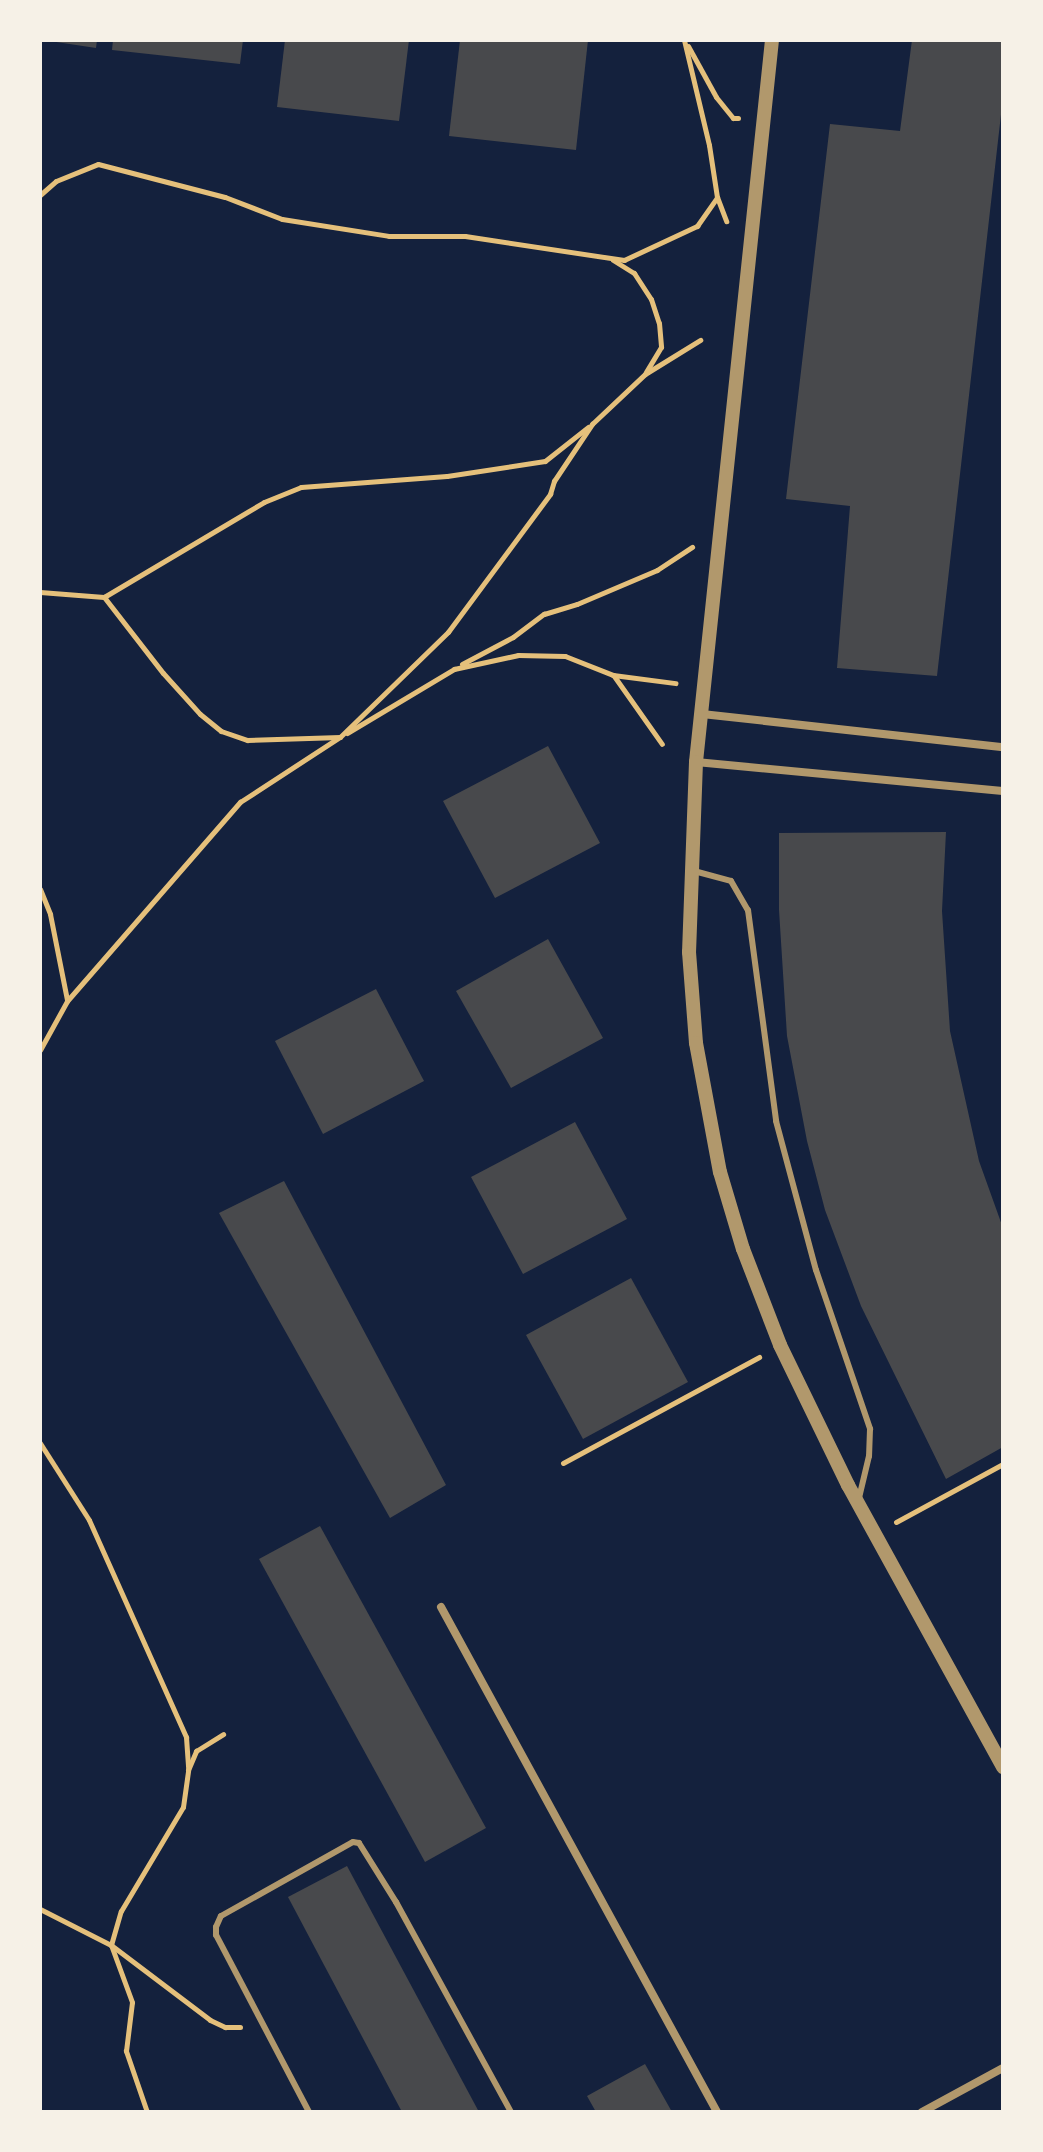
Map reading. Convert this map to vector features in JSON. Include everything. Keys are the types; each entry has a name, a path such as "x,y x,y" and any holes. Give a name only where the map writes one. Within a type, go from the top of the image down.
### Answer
{"street":[{"path":"772,40 717,538 696,762 689,952 706,1109 743,1249 780,1345 857,1503 1003,1767"},
{"path":"702,714 1003,747"},
{"path":"696,762 1003,791"},
{"path":"441,1607 717,2112"},
{"path":"922,2112 1003,2068"}],"lane":[{"path":"691,870 731,881 748,910 776,1121 816,1270 870,1429 869,1456 857,1503"},
{"path":"309,2112 216,1935 216,1927 221,1916 353,1842 359,1843 396,1902 511,2112"}],"path":[{"path":"685,40 716,97 733,118 738,118"},
{"path":"685,40 709,145 717,197 726,221"},
{"path":"40,195 56,181 98,164 225,197 282,219 389,236 465,236 624,260 697,226 717,197"},
{"path":"609,258 634,273 651,299 659,323 661,347 645,374"},
{"path":"40,592 104,597 264,502 301,487 447,476 545,461 592,424 645,374 700,340"},
{"path":"104,597 163,673 200,714 221,731 247,740 340,737 448,632 550,494 554,481 592,424"},
{"path":"40,1050 67,1001 240,802 340,737 513,637 544,614 577,604 657,570 692,547"},
{"path":"454,669 518,655 565,656 613,675 675,683"},
{"path":"613,675 662,744"},
{"path":"40,889 50,914 67,1001"},
{"path":"563,1463 780,1345"},
{"path":"40,1443 89,1520 186,1737 188,1770 183,1807 121,1911 111,1945 132,2002 126,2051 147,2112"},
{"path":"896,1522 1003,1464"},
{"path":"188,1770 196,1751 223,1734"},
{"path":"40,1909 111,1945 210,2020 225,2027 240,2027"}],"building":[{"path":"43,40 97,40 96,48"},
{"path":"113,40 243,40 240,64 112,50"},
{"path":"285,40 409,40 399,121 277,107"},
{"path":"460,40 588,40 576,150 449,136"},
{"path":"912,40 1003,40 1003,97 937,676 837,668 850,506 786,499 830,124 900,131"},
{"path":"548,746 600,843 495,898 443,801"},
{"path":"946,832 942,911 950,1031 979,1161 1003,1228 1003,1447 946,1479 861,1306 825,1210 807,1141 787,1036 779,910 779,833"},
{"path":"548,939 603,1038 511,1088 456,991"},
{"path":"376,989 424,1081 323,1134 275,1041"},
{"path":"575,1122 627,1219 523,1274 471,1177"},
{"path":"284,1181 446,1485 390,1518 219,1213"},
{"path":"631,1278 688,1382 583,1439 526,1335"},
{"path":"320,1526 486,1828 425,1862 259,1559"},
{"path":"347,1866 479,2112 402,2112 288,1897"},
{"path":"645,2064 672,2112 596,2112 587,2096"}]}
